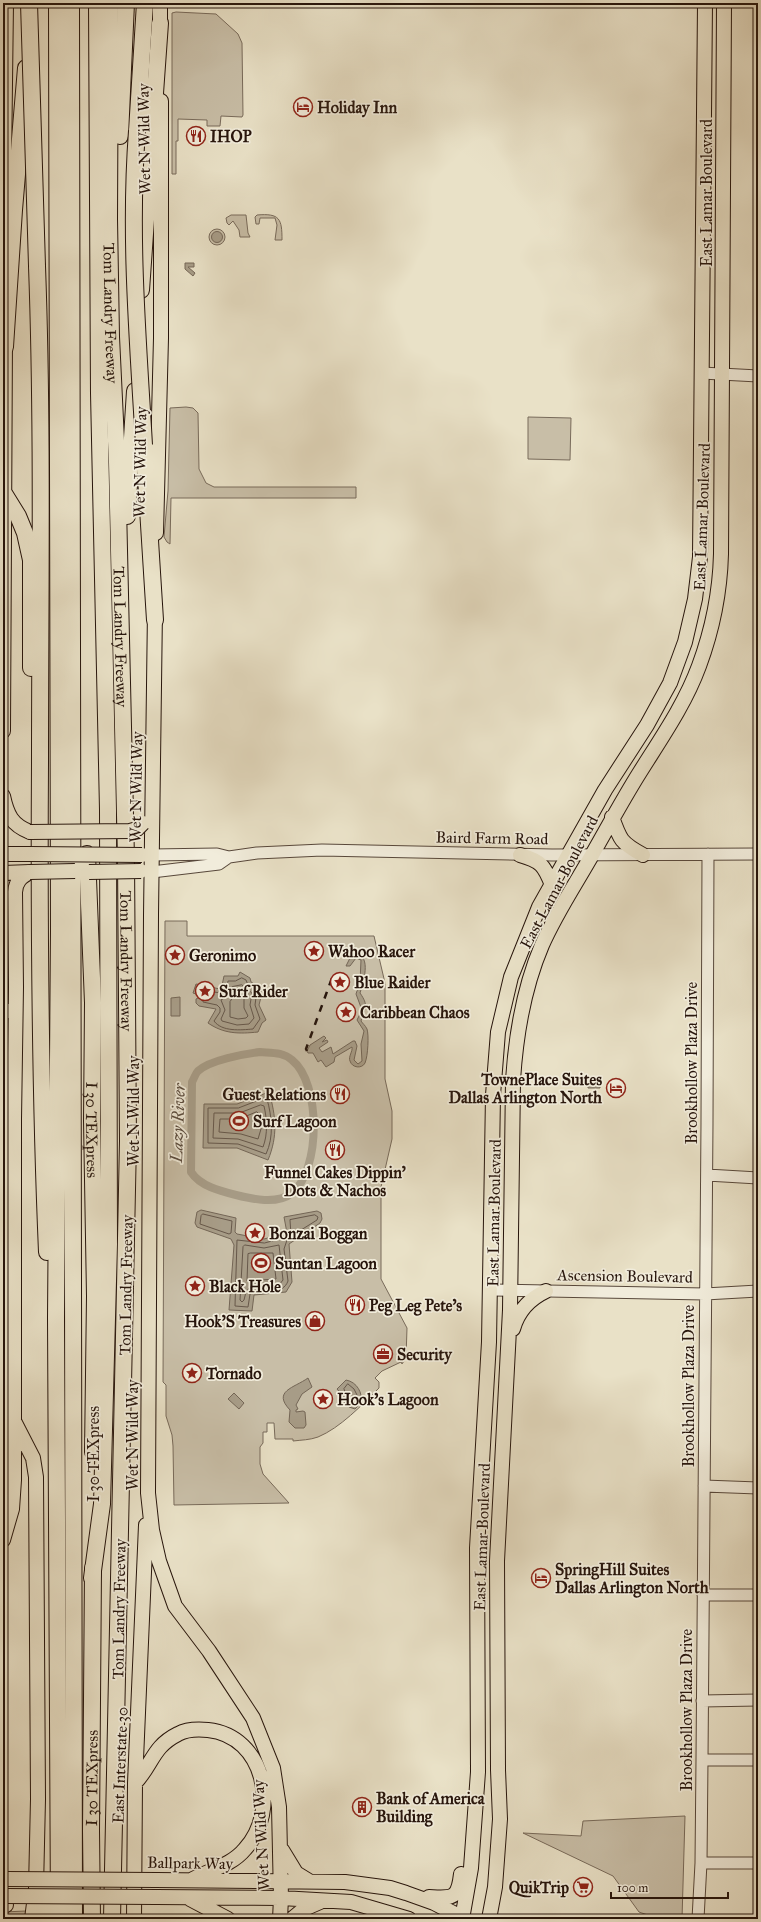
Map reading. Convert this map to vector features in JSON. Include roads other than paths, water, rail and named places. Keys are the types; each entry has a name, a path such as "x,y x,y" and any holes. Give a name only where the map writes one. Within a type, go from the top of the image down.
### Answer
{"highway":[{"path":"30,3 42,441 40,762 42,1144 48,1285 56,1318"},
{"path":"5,347 30,3"},
{"path":"57,3 59,939 56,1318 59,1919"},
{"path":"71,3 74,1919"},
{"path":"92,1578 102,1504 109,1244 108,810 99,393 97,3"},
{"name":"Tom Landry Freeway","path":"110,3 109,219 111,337 117,462 126,859 128,1149 112,1919"},
{"path":"111,337 118,284 117,220 126,3"},
{"path":"145,3 134,171 133,244 155,620"},
{"path":"119,554 128,514 151,138 160,23"},
{"path":"4,495 18,516 30,560 33,702 40,762"},
{"path":"81,855 83,958 88,989"},
{"name":"I 30 TEXpress","path":"88,989 95,1296 92,1578 92,1919"},
{"name":"I 30 TEXpress","path":"83,1919 79,1740 80,1331 88,989"},
{"path":"44,1919 45,1904 58,1865"}],"main road":[{"path":"3,243 6,3"},
{"name":"Wet N Wild Way","path":"160,3 161,330 153,788 146,871 148,1493 152,1530 158,1561 175,1606 209,1651 253,1718 273,1768 279,1807 281,1881 280,1919"},
{"name":"East Lamar Boulevard","path":"463,1919 471,1868 478,1772 477,1548 491,1290 494,1062 498,1032 511,977 534,920 604,790 648,725 670,683 681,657 695,599 700,557 705,3"},
{"name":"East Lamar Boulevard","path":"489,1919 495,1887 500,1819 498,1770 497,1561 510,1290 514,1064 522,1011 538,957 555,918 592,855 612,816 673,721 699,666 709,632 720,577 724,3"},
{"path":"3,296 5,347 3,731"},
{"path":"681,657 699,666"},
{"path":"3,796 5,809 10,818 19,828 30,832 130,832 143,823 148,811 153,788"},
{"path":"612,816 619,838 632,849 643,855"},
{"path":"3,854 147,855"},
{"path":"520,855 540,863 546,870 552,886"},
{"path":"3,873 146,871"},
{"path":"3,1540 13,1499 9,1421 9,1011 14,892 17,882 21,876 30,872"},
{"path":"494,1062 514,1064"},
{"path":"508,1347 519,1312 535,1296 546,1291"},
{"path":"9,1421 33,1458 36,1477 38,1798 36,1888 32,1919"},
{"name":"East Interstate 30","path":"134,1919 135,1783 148,1493"},
{"path":"135,1783 143,1775 158,1748 180,1733 189,1730 212,1730 230,1736 245,1748 256,1762 264,1793 264,1805 258,1829 246,1849 239,1856 191,1880"},
{"path":"418,1897 447,1898 458,1892 465,1843 474,1826"},
{"path":"280,1847 296,1873 310,1881"},
{"name":"Ballpark Way","path":"4,1878 345,1882 390,1888 446,1908 463,1919"},
{"path":"495,1887 495,1912 498,1919"},
{"path":"4,1901 85,1897 281,1898 351,1902 392,1916 409,1919"},
{"path":"188,1898 228,1919"},
{"path":"292,1919 304,1909 324,1900"}],"street":[{"path":"702,373 758,376"},
{"name":"Baird Farm Road","path":"228,857 257,853 322,850 520,855 758,854"},
{"path":"147,855 217,854 228,857"},
{"name":"Brookhollow Plaza Drive","path":"698,1919 702,1760 708,854"},
{"path":"146,871 219,864 228,857"},
{"path":"707,1175 758,1178"},
{"name":"Ascension Boulevard","path":"491,1290 705,1294 758,1291"},
{"path":"704,1486 758,1488"},
{"path":"703,1595 758,1594"},
{"path":"702,1701 758,1700"},
{"path":"702,1760 758,1760"},
{"path":"700,1863 758,1863"}],"water":[{"path":"215,232 219,232 221,233 221,241 215,242 212,239 212,235"},
{"path":"185,263 194,263 194,267 188,267 195,273 193,276 185,269"},
{"path":"356,954 361,956 365,965 360,993 365,1001 365,1009 361,1021 368,1032 366,1060 362,1066 357,1067 353,1065 350,1059 352,1047 335,1057 334,1062 326,1067 321,1060 318,1062 313,1053 308,1053 307,1051 310,1045 324,1036 326,1038 322,1042 327,1040 328,1042 319,1048 322,1052 331,1047 333,1054 355,1041 357,1046 354,1060 358,1064 362,1061 361,1044 364,1031 357,1020 362,1010 356,994 360,982 361,960 356,958 350,966 346,966 350,958"},
{"path":"240,972 250,978 251,982 261,988 262,993 259,1005 266,1020 262,1023 258,1032 232,1032 214,1027 208,1023 216,1009 199,1006 196,1003 196,999 202,996 193,993 196,984 220,989 220,995 224,976 238,976"},
{"path":"180,997 180,1016 171,1016 171,998"},
{"path":"588,1082 600,1082 600,1088 588,1088"},
{"name":"Surf Lagoon","path":"269,1092 273,1109 275,1134 268,1160 237,1148 203,1148 204,1104 237,1104"},
{"name":"Suntan Lagoon","path":"201,1210 236,1218 235,1232 237,1234 264,1239 287,1233 284,1217 317,1211 321,1213 322,1219 320,1223 289,1244 292,1282 286,1292 254,1295 252,1311 229,1310 234,1245 231,1239 197,1227 195,1223 197,1212"},
{"path":"308,1378 312,1387 302,1394 296,1405 298,1409 296,1412 305,1412 306,1425 304,1428 295,1428 289,1422 290,1410 285,1404 283,1398 284,1394"},
{"path":"346,1380 353,1383 358,1388 361,1395 361,1403 355,1409 345,1404 342,1397 343,1396 337,1389"},
{"path":"234,1393 244,1403 239,1409 228,1399"}],"waterway":[{"name":"Lazy River","path":"260,1052 281,1054 289,1057 302,1071 308,1087 314,1126 308,1166 302,1182 286,1197 272,1200 249,1198 217,1190 200,1181 191,1172 192,1082 196,1074 203,1067 210,1064 237,1056 260,1052"}],"railway":[{"path":"307,1051 306,1049 332,978"}],"place":[{"name":"Holiday Inn","path":"303,107"},
{"name":"IHOP","path":"196,136"},
{"name":"Wahoo Racer","path":"314,951"},
{"name":"Geronimo","path":"175,955"},
{"name":"Blue Raider","path":"340,982"},
{"name":"Surf Rider","path":"205,991"},
{"name":"Caribbean Chaos","path":"346,1012"},
{"name":"TownePlace Suites Dallas Arlington North","path":"616,1088"},
{"name":"Guest Relations","path":"340,1094"},
{"name":"Surf Lagoon","path":"239,1121"},
{"name":"Funnel Cakes Dippin' Dots & Nachos","path":"335,1150"},
{"name":"Bonzai Boggan","path":"255,1233"},
{"name":"Suntan Lagoon","path":"261,1263"},
{"name":"Black Hole","path":"195,1286"},
{"name":"Peg Leg Pete's","path":"355,1305"},
{"name":"Hook'S Treasures","path":"315,1321"},
{"name":"Security","path":"383,1354"},
{"name":"Tornado","path":"192,1373"},
{"name":"Hook's Lagoon","path":"323,1399"},
{"name":"SpringHill Suites Dallas Arlington North","path":"541,1578"},
{"name":"Bank of America Building","path":"362,1807"},
{"name":"QuikTrip","path":"583,1887"}]}
